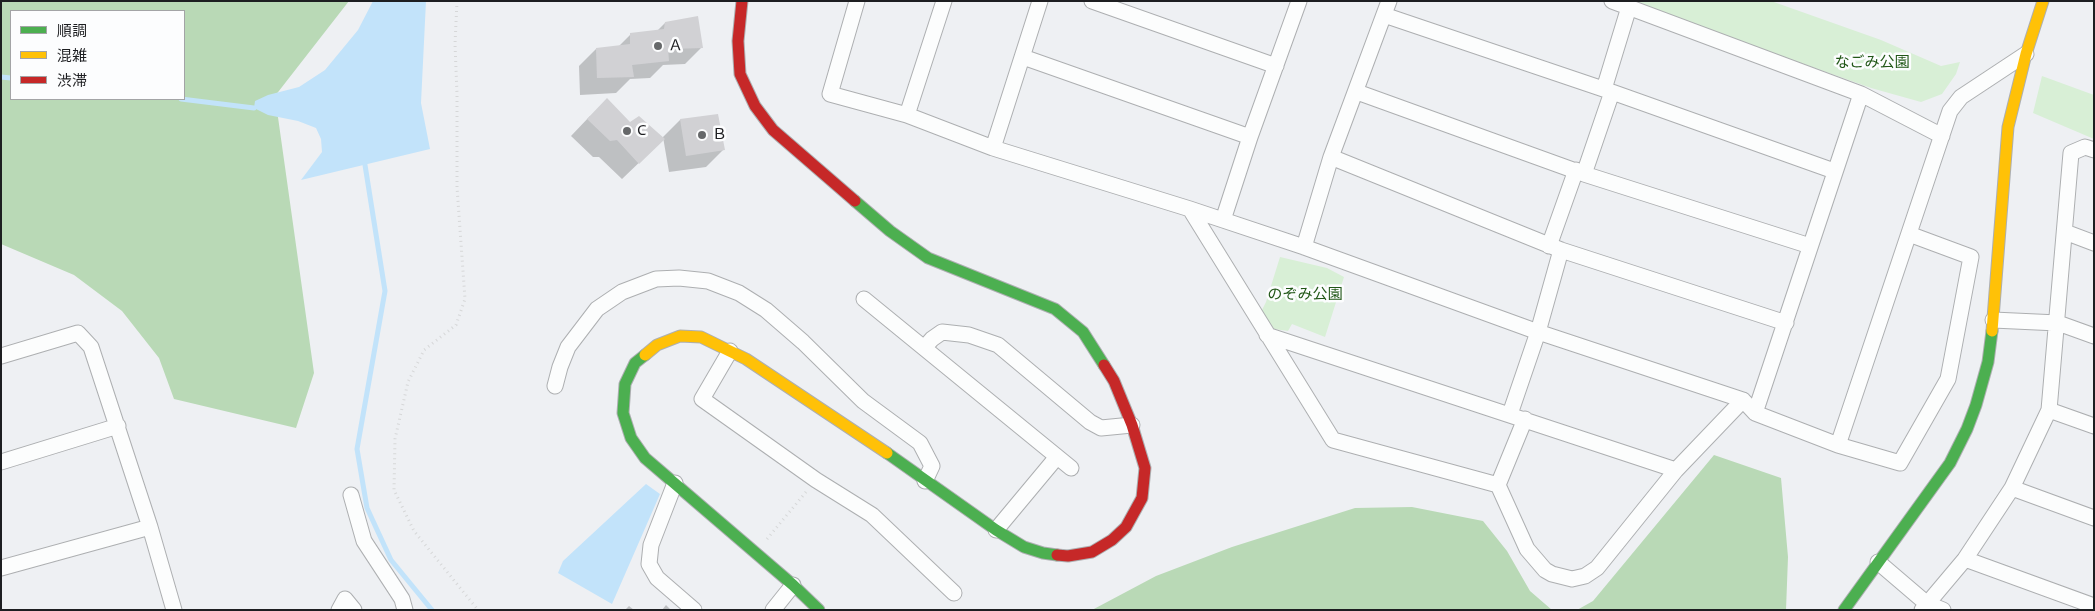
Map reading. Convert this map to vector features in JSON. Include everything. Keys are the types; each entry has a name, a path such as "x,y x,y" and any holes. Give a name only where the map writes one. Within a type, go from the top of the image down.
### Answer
{"street":[{"path":"742,1 738,41 740,74 755,106 773,130 890,231 928,258 1055,309 1083,332 1114,381 1132,425 1145,468 1142,498 1126,527 1112,540 1092,552 1068,556 1043,553 1024,547 996,530 754,364 730,351 701,337 680,336 657,345 635,363 625,384 623,413 630,438 645,458 756,552 819,610"},
{"path":"857,1 830,94 907,115 993,148 1190,209 1304,247 1538,332 1743,400 1755,413 1838,445 1900,463 1948,379 1971,256 1909,234"},
{"path":"907,115 944,1"},
{"path":"993,148 1040,1"},
{"path":"1092,1 1276,66"},
{"path":"1223,220 1250,137 1299,1"},
{"path":"1612,1 1861,94 1942,136"},
{"path":"1844,610 1936,486 1967,429 1988,362 2008,127 2026,54 2043,1"},
{"path":"1630,7 1608,90 1555,248 1518,416 1498,485 1527,549 1545,570 1552,574 1572,579 1585,576 1596,568 1676,470 1743,400"},
{"path":"1304,247 1332,157 1386,8 1834,171"},
{"path":"1838,445 1950,111 1961,97 2026,54"},
{"path":"1022,57 1250,137"},
{"path":"1357,92 1580,172 1810,246"},
{"path":"1755,413 1861,94"},
{"path":"1924,607 1965,559 2012,488 2049,410 2058,323 2071,153 2085,147 2094,150"},
{"path":"1332,157 1555,248 1786,323"},
{"path":"1190,209 1333,440 1498,485"},
{"path":"2065,232 2094,243"},
{"path":"555,386 568,347 583,325 603,305 622,292 656,279 679,278 708,281 739,293 766,310 803,342 863,401 920,443 932,466 925,481"},
{"path":"864,299 1070,468"},
{"path":"1993,320 2058,323 2094,336"},
{"path":"924,348 942,332 969,335 998,345 1090,422 1101,428 1132,425"},
{"path":"1,356 78,333 91,347 150,527 174,610"},
{"path":"1267,336 1518,416 1676,470"},
{"path":"730,351 702,399 816,480 872,515 954,593"},
{"path":"2049,410 2094,426"},
{"path":"1,462 118,426"},
{"path":"996,530 1056,458"},
{"path":"675,483 651,544 649,564 657,578 694,610"},
{"path":"2012,488 2094,518"},
{"path":"351,495 364,541 402,599 405,610"},
{"path":"1,568 150,527"},
{"path":"1965,559 2094,606"},
{"path":"1878,562 1924,607 1943,610"},
{"path":"773,610 793,585"},
{"path":"339,610 345,599 354,610"}],"path":[{"path":"457,1 455,44 457,187 465,299 456,325 424,350 408,382 395,439 394,490 414,532 478,610"},
{"path":"756,552 816,480"}],"green space":[{"path":"1,1 349,1 275,96 314,373 296,428 174,399 159,358 122,311 74,275 1,244"},
{"name":"なごみ公園","path":"1627,1 1771,1 1881,40 1941,66 1960,62 1956,74 1942,94 1921,102 1871,88"},
{"path":"2042,76 2094,95 2094,139 2033,113"},
{"name":"のぞみ公園","path":"1280,257 1327,268 1344,277 1325,337 1292,324 1288,331 1274,329 1260,314 1266,302"},
{"path":"1714,455 1781,478 1788,557 1786,610 1577,610 1593,601"},
{"path":"1412,507 1483,521 1507,551 1530,591 1552,610 1092,610 1156,576 1232,547 1355,508"}],"water":[{"path":"373,1 426,1 421,103 430,149 301,180 322,152 321,139 316,128 298,121 268,115 254,108 255,101 268,95 299,87 325,70 358,30"},
{"path":"646,484 660,494 612,604 558,573 563,561"}],"building":[{"name":"Ａ","path":"698,16 703,48 668,49 669,61 632,65 634,77 597,78 596,48 630,44 630,33 664,29 665,22"},
{"name":"C","path":"607,98 630,122 639,116 665,139 639,164 617,140 610,141 587,119"},
{"name":"Ｂ","path":"718,114 725,150 686,156 680,119"}],"waterway":[{"path":"1,77 10,78"},
{"path":"185,99 254,108"},
{"path":"365,165 385,291 357,449 367,508 391,560 432,610"}],"traffic: fast":[{"path":"855,201 890,231 928,258 1055,309 1083,332 1104,365"},
{"path":"1844,610 1950,463 1967,429 1976,405 1988,362 1992,331"},
{"path":"645,355 635,363 625,384 623,413 631,438 645,458 793,585 819,610"},
{"path":"887,453 996,530 1024,547 1057,555"}],"traffic: slow":[{"path":"1992,331 2008,127 2026,54 2043,1"},
{"path":"645,355 657,345 680,336 701,337 746,359 887,453"}],"traffic: jam":[{"path":"742,1 738,41 740,74 755,106 773,130 855,201"},
{"path":"1057,555 1068,556 1092,552 1112,540 1126,527 1142,498 1145,468 1132,425 1114,381 1104,365"}],"place":[{"name":"Ａ","path":"658,46"},
{"name":"C","path":"627,131"},
{"name":"Ｂ","path":"702,135"}]}
